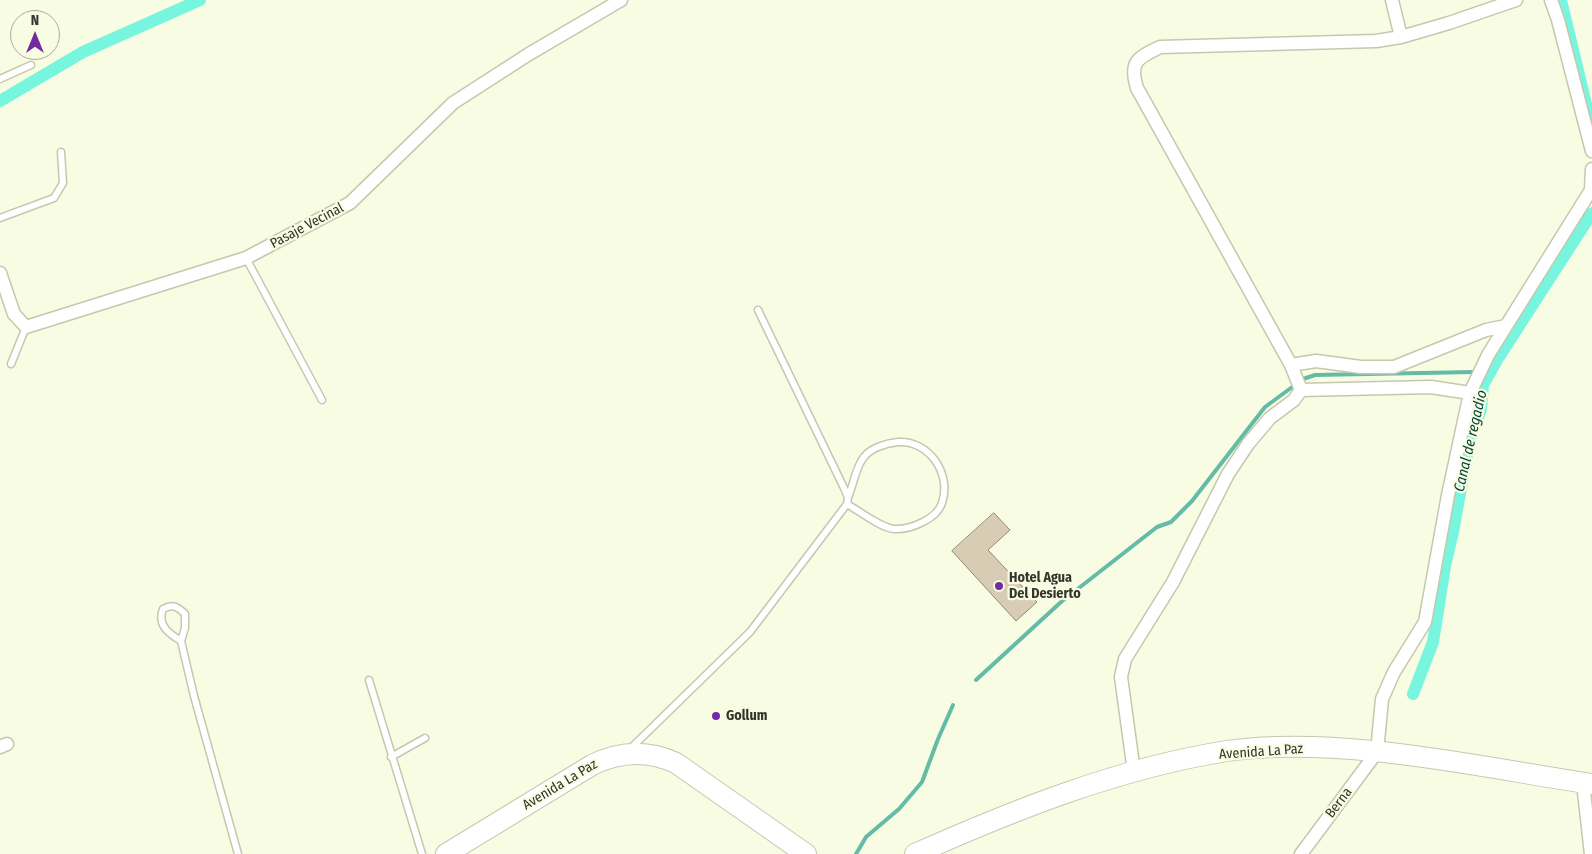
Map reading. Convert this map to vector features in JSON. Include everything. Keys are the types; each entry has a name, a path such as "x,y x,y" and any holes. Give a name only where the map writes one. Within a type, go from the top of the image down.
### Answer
{"main road":[{"name":"Avenida La Paz","path":"915,854 997,817 1134,772 1228,751 1294,748 1377,752 1588,784"},
{"name":"Avenida La Paz","path":"446,854 592,765 624,754 651,755 676,763 806,854"}],"street":[{"name":"Pasaje Vecinal","path":"26,327 246,258 350,203 453,104 529,54 621,0"},
{"path":"1392,0 1401,37"},
{"path":"1301,390 1291,365 1137,88 1132,74 1136,62 1142,56 1160,47 1376,41 1401,37 1516,0"},
{"path":"1551,0 1558,20 1592,151"},
{"path":"1377,752 1382,698 1394,672 1425,622 1448,495 1470,392 1488,355 1591,190 1592,169"},
{"path":"0,273 14,314 26,327"},
{"path":"1291,365 1316,362 1360,367 1394,367 1486,330 1506,326"},
{"path":"1301,390 1430,387 1470,392"},
{"path":"1134,772 1120,677 1125,659 1173,582 1228,474 1248,444 1270,418 1294,400 1301,390"},
{"name":"Berna","path":"1301,854 1377,752"},
{"path":"1588,784 1591,854"}],"lane":[{"path":"0,79 31,65"},
{"path":"0,218 54,198 63,184 61,152"},
{"path":"246,258 322,400"},
{"path":"624,754 750,632 848,500 865,456 886,443 915,443 926,449 937,463 944,484 942,504 933,515 912,528 893,530 848,500 758,310"},
{"path":"11,364 26,327"},
{"path":"181,640 170,634 162,625 160,616 162,609 170,605 178,607 186,614 185,628 181,640 194,696 238,854"},
{"path":"369,680 422,854"},
{"path":"391,757 425,738"}],"building":[{"path":"994,513 1010,530 988,550 1037,602 1016,621 952,551"}],"waterway":[{"path":"0,101 83,52 200,0"},
{"name":"Canal de regadio","path":"1561,0 1592,129"},
{"name":"Canal de regadio","path":"1413,694 1433,642 1445,566 1470,438 1481,409 1483,385 1497,360 1592,213"},
{"path":"1303,379 1315,375 1474,372"},
{"path":"976,680 1061,602 1157,527 1171,522 1192,501 1265,407 1295,385"},
{"path":"856,854 866,837 899,809 922,782 953,705"}],"place":[{"name":"Hotel Agua Del Desierto","path":"999,586"},
{"name":"Gollum","path":"716,716"}]}
